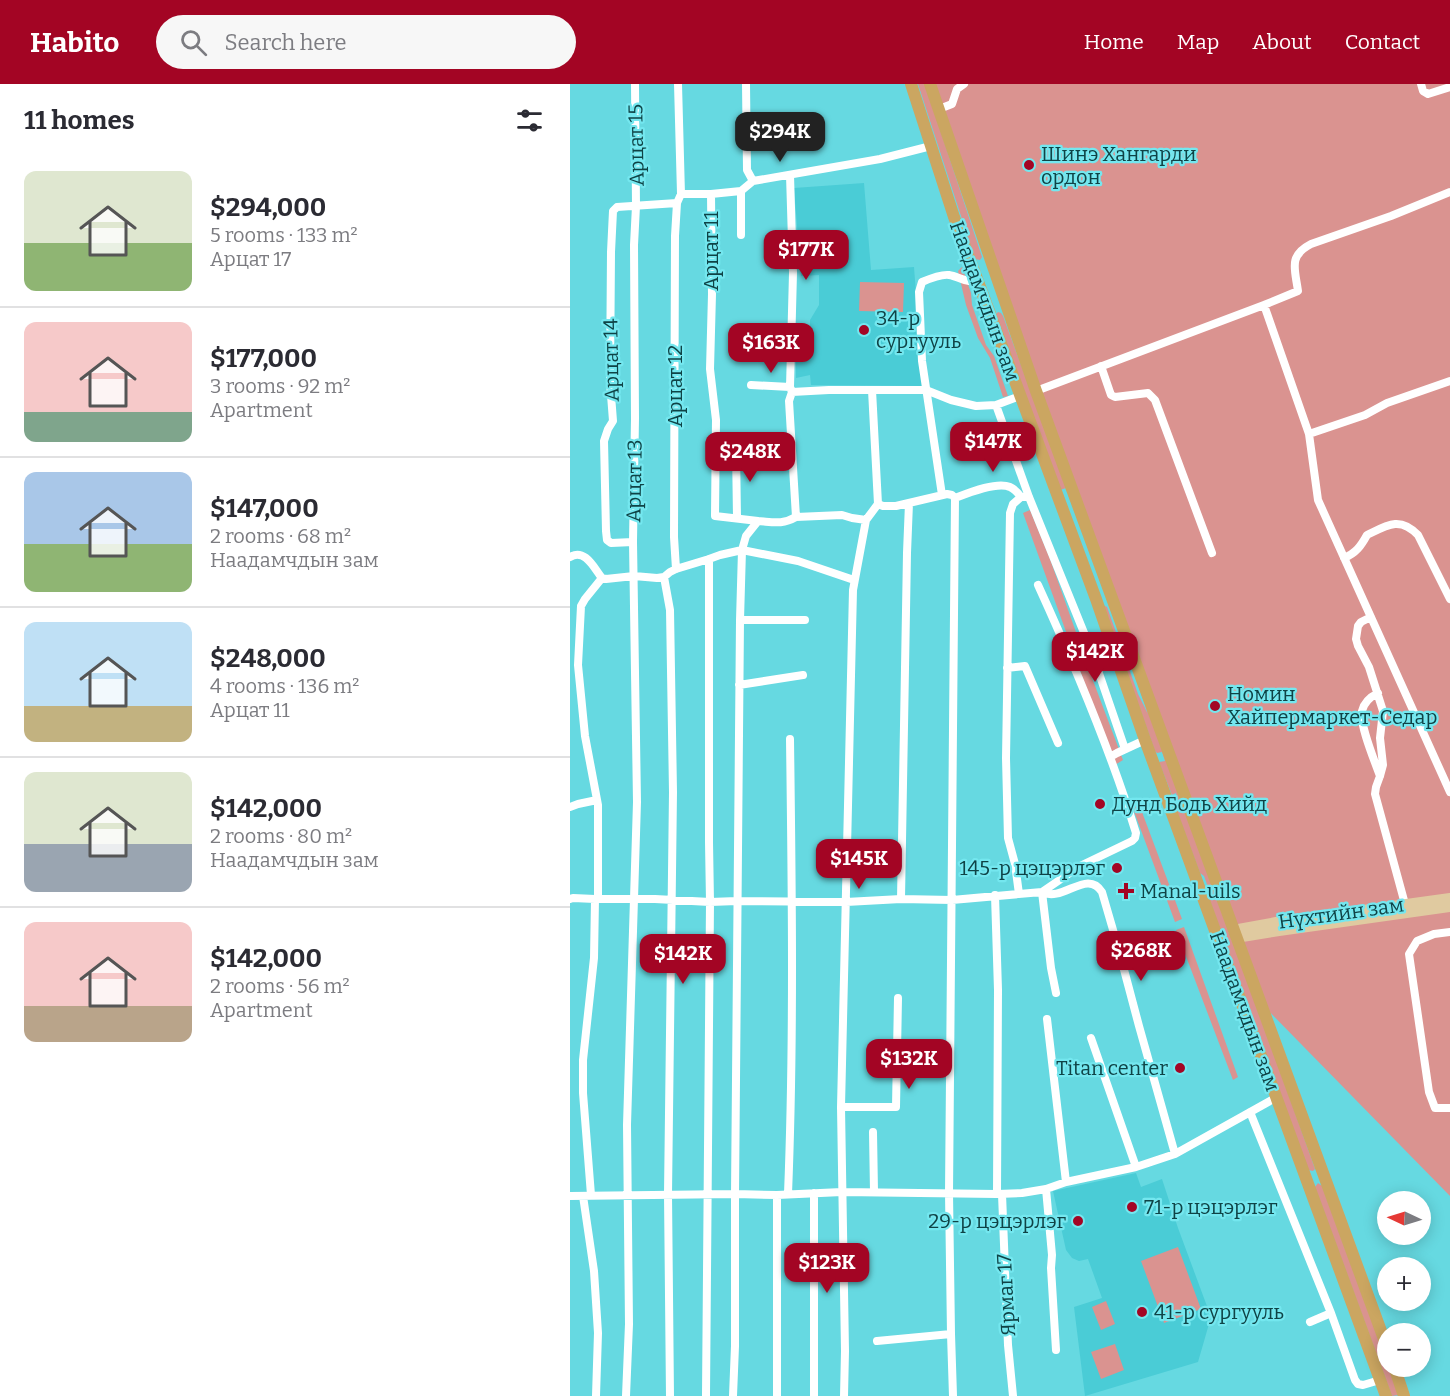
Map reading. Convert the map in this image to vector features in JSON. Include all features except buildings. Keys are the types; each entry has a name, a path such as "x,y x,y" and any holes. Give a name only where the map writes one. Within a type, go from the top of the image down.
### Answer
{"highway":[{"name":"Наадамчдын зам","path":"911,84 990,315 1386,1396"},
{"name":"Наадамчдын зам","path":"930,84 1109,594 1378,1323"},
{"path":"972,264 983,264 990,257"},
{"path":"990,315 998,307 1007,307"},
{"path":"1095,599 1109,594"},
{"path":"1152,756 1160,758 1168,750"},
{"path":"1169,805 1175,798 1185,797"},
{"path":"1199,886 1214,879"},
{"path":"1307,1181 1323,1174"},
{"path":"1398,1377 1404,1395"}],"main road":[{"name":"Нүхтийн зам","path":"1235,934 1276,922 1450,897"},
{"name":"Нүхтийн зам","path":"1235,934 1279,931 1450,907"}],"street":[{"name":"Арцат 15","path":"635,84 636,206"},
{"name":"Арцат 12","path":"676,569 674,537 675,236 679,199 678,84"},
{"path":"746,84 747,170 753,181"},
{"path":"939,110 952,104 957,89 964,84"},
{"path":"1421,84 1423,91 1428,94 1450,87"},
{"path":"636,206 741,191 753,181 880,159 931,146"},
{"path":"790,175 793,273 789,401 796,517"},
{"path":"741,191 741,235"},
{"path":"1036,391 1298,291 1294,266 1300,250 1450,192"},
{"name":"Арцат 11","path":"711,194 710,369 716,420 715,516 781,523 796,517 842,515 866,520"},
{"name":"Арцат 14","path":"633,542 611,543 607,540 604,441 613,423 610,382 612,217 617,207 636,206"},
{"name":"Арцат 13","path":"626,1396 629,1324 627,1125 637,802 633,542 636,206"},
{"path":"942,495 922,361 919,292 924,281 945,275 969,281"},
{"path":"1264,305 1309,434 1318,500 1450,792"},
{"path":"1101,366 1111,395 1115,397 1148,393 1155,400 1212,553"},
{"path":"1309,434 1450,381"},
{"path":"751,386 791,389 926,390 951,400 976,406 996,405 1020,396"},
{"path":"844,1396 841,1107 853,590 866,520 878,504 872,390"},
{"path":"996,405 1025,497 1091,650 1125,749"},
{"path":"736,448 737,518"},
{"path":"955,498 997,486 1008,486 1025,497"},
{"path":"878,504 888,507 947,494 955,498"},
{"path":"1018,894 1016,864 1008,838 1007,668 1010,513 1013,504 1025,497"},
{"path":"953,1396 950,1193 955,498"},
{"path":"901,899 909,503"},
{"path":"733,1396 740,620 742,550 746,536 758,520"},
{"path":"1344,558 1358,550 1367,535 1397,522 1411,528 1418,535 1450,599"},
{"path":"570,557 581,555 588,559 602,578 606,579 634,576 657,578 664,577 676,569 742,550 798,561 854,580"},
{"path":"706,1396 710,560"},
{"path":"664,577 670,610 673,792 668,1194 670,1396"},
{"path":"596,1396 598,1333 587,1196 583,1060 594,958 597,800 585,736 578,665 581,606 602,578"},
{"path":"570,899 635,899 710,903 737,901 846,902 901,899 952,900 1018,894 1042,891 1080,866 1132,842 1136,834 1110,757 1068,651 1038,585"},
{"path":"1371,617 1358,626 1356,639 1369,667 1383,711 1380,738 1383,765 1375,794 1405,904"},
{"path":"740,620 805,620"},
{"path":"1068,651 1091,650 1110,641"},
{"path":"1007,668 1025,666 1058,744"},
{"path":"739,685 803,675"},
{"path":"1377,693 1370,697 1362,712 1365,730 1380,777"},
{"path":"788,1194 791,1117 792,901 790,739"},
{"path":"1110,757 1145,740"},
{"path":"570,807 597,800"},
{"path":"1080,866 1078,873 1082,885"},
{"path":"1042,891 1048,895 1057,894 1094,883 1102,892 1175,1154"},
{"path":"1042,891 1056,993"},
{"name":"Ярмаг 17","path":"996,895 1000,1194 1013,1396"},
{"path":"1450,932 1434,934 1417,941 1409,954 1429,1092 1436,1108 1450,1108"},
{"path":"841,1107 896,1107 898,998"},
{"path":"1047,1019 1066,1182"},
{"path":"1091,1038 1136,1167"},
{"path":"570,1196 777,1195 842,1192 1022,1193 1136,1167 1175,1154 1277,1097"},
{"path":"1250,1112 1331,1313 1355,1380 1358,1384 1363,1385 1380,1380"},
{"path":"873,1132 874,1192"},
{"path":"1046,1189 1052,1256 1056,1350"},
{"path":"814,1193 814,1396"},
{"path":"777,1195 777,1396"},
{"path":"1310,1322 1331,1313"},
{"path":"877,1341 951,1334"}],"shaded area":[{"path":"918,84 925,84 982,257 980,260 975,259"},
{"path":"932,84 1450,84 1450,1196 1253,995 1315,1169 1308,1170 1207,893 1209,890 1204,876 1200,873 1175,806 1178,801 1176,793 1172,795 1159,762 1165,761 1162,752 1155,751 1103,605 1107,607 1138,694 1148,714"},
{"name":"34-р сургууль","path":"864,183 871,270 914,267 923,386 811,385 810,375 796,378 796,341 810,340 810,320 819,305 819,275 801,276 794,188"},
{"path":"962,267 986,345 994,356 1008,396 1003,397 990,358 978,338 966,305 958,271"},
{"path":"860,282 904,283 903,312 859,311"},
{"path":"998,312 1003,316 1066,488 1060,490 995,315"},
{"path":"1030,510 1077,635 1069,640 1023,513"},
{"path":"1083,654 1123,760 1115,765 1075,657"},
{"path":"1139,804 1182,919 1175,922 1132,806"},
{"path":"1184,927 1238,1077 1233,1080 1176,930"},
{"name":"41-р сургууль","path":"1136,1173 1141,1187 1162,1179 1211,1317 1198,1362 1085,1396 1074,1307 1102,1298 1088,1259 1079,1261 1072,1258 1066,1250 1053,1191"},
{"path":"1318,1183 1322,1186 1377,1335 1377,1355 1315,1187"},
{"path":"1178,1247 1201,1309 1164,1323 1141,1261"},
{"path":"1106,1301 1115,1324 1101,1330 1092,1307"},
{"path":"1115,1344 1124,1370 1101,1379 1091,1352"},
{"path":"1385,1377 1392,1377 1399,1395 1392,1396"}],"place":[{"name":"Шинэ Хангарди ордон","path":"1029,165"},
{"name":"34-р сургууль","path":"864,330"},
{"name":"Номин Хайпермаркет-Седар","path":"1215,706"},
{"name":"Дунд Бодь Хийд","path":"1100,804"},
{"name":"145-р цэцэрлэг","path":"1117,868"},
{"name":"Manal-uils","path":"1126,891"},
{"name":"Titan center","path":"1180,1068"},
{"name":"71-р цэцэрлэг","path":"1132,1207"},
{"name":"29-р цэцэрлэг","path":"1078,1221"},
{"name":"41-р сургууль","path":"1142,1312"}]}
